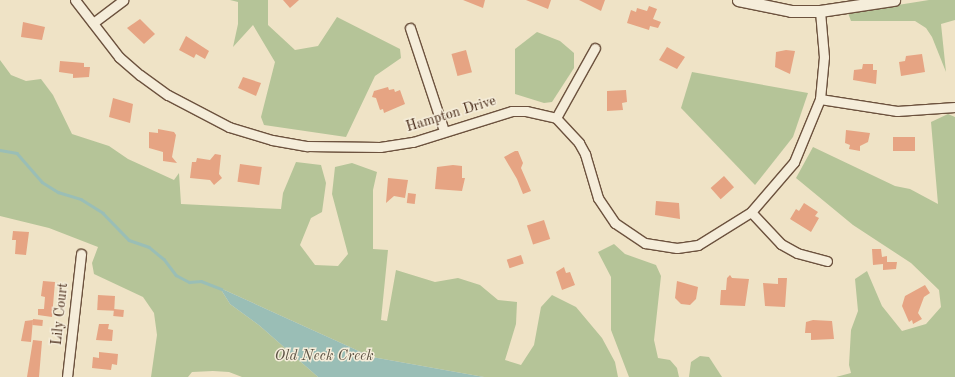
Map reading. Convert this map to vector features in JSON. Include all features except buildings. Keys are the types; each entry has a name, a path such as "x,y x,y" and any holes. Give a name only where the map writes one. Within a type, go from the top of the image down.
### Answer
{"street":[{"name":"Hampton Drive","path":"75,0 119,57 140,75 190,108 242,131 307,146 350,148 380,147 414,142 444,130 512,111 526,111 556,118"},
{"path":"93,23 123,0"},
{"path":"738,0 784,10 820,11 894,0"},
{"path":"595,48 556,118 575,138 585,154 592,184 606,212 630,235 645,243 677,248 698,245 751,212 794,162 820,99 824,57 820,11"},
{"path":"410,28 444,130"},
{"path":"820,99 897,111 955,106"},
{"path":"751,212 781,244 797,253 827,262"},
{"name":"Lily Court","path":"67,377 81,254"}],"green space":[{"path":"230,0 268,0 268,25 295,50 318,46 337,17 400,49 401,58 375,76 346,137 264,125 261,117 275,62 253,25 233,47 238,24 238,2"},
{"path":"929,0 955,0 955,20 941,24 946,72 932,37 926,28 915,21 851,21 848,13"},
{"path":"537,32 560,41 574,53 574,68 552,102 544,103 515,94 515,49"},
{"path":"0,60 11,75 26,81 41,79 53,95 72,134 109,146 128,159 174,180 179,173 181,204 281,209 283,193 296,162 321,165 326,183 322,212 311,218 300,245 315,265 338,266 348,254 332,194 335,167 352,163 377,172 373,190 373,249 388,250 381,320 387,321 396,270 435,282 458,278 480,285 498,300 517,302 516,324 505,360 521,365 534,345 541,307 552,295 576,307 602,338 615,362 618,377 484,377 372,357 220,288 230,304 260,326 318,377 242,377 229,372 213,371 192,372 188,377 151,377 157,335 154,313 143,297 94,274 92,263 98,247 49,228 0,216"},
{"path":"692,72 808,93 793,137 755,185 681,108"},
{"path":"948,114 955,117 955,377 836,377 851,373 849,365 851,330 858,311 855,279 867,271 882,306 902,331 926,324 941,307 939,290 911,263 853,225 796,178 813,147 895,186 910,189 938,204 931,122"},
{"path":"614,244 625,254 656,265 661,276 654,340 658,358 670,360 677,368 679,377 629,377 611,330 611,277 598,252"},
{"path":"700,356 709,357 722,377 689,377 691,362"}],"water":[{"name":"Old Neck Creek","path":"220,288 372,357 484,377 318,377 260,326 230,304"}],"waterway":[{"name":"Old Neck Creek","path":"0,150 17,153 42,182 58,192 81,199 103,213 129,240 149,247 164,259 176,275 189,282 201,281 222,289"}]}
